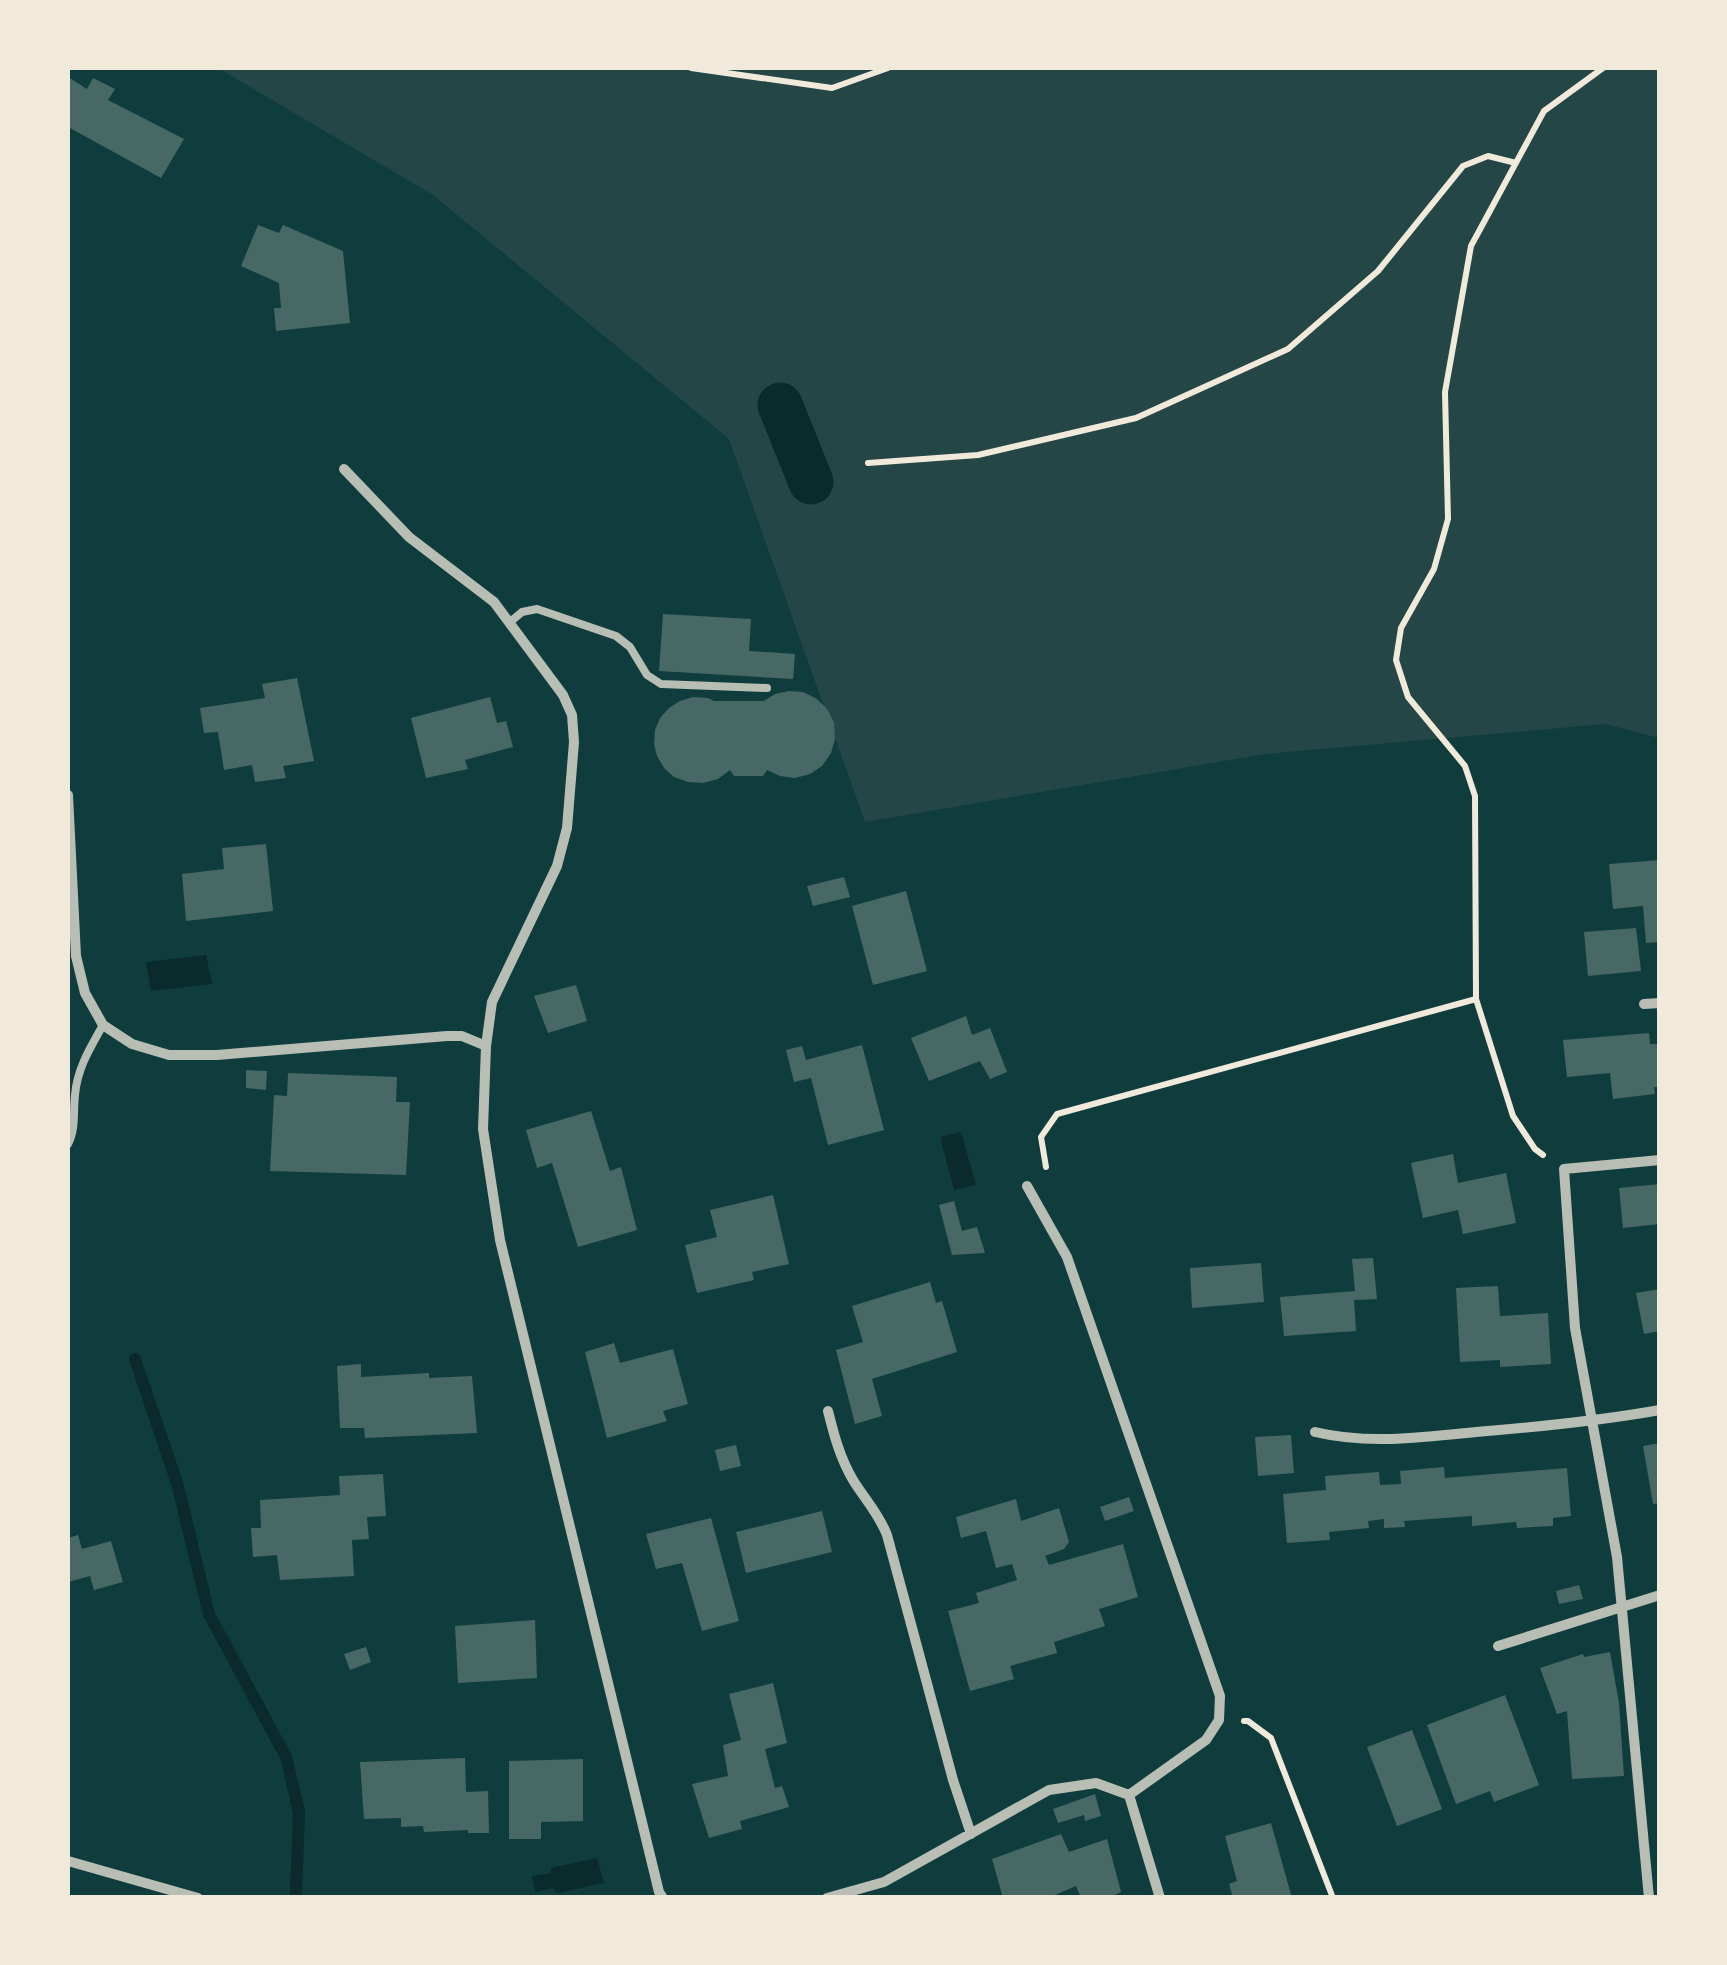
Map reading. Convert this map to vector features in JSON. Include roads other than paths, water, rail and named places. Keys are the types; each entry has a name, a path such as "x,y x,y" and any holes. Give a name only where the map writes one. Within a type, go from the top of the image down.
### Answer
{"street":[{"path":"344,469 408,538 494,602 564,695 572,715 574,742 566,828 557,866 492,1002 486,1046 484,1129 500,1240 659,1892 664,1898"},
{"path":"68,794 76,956 85,993 103,1026 132,1044 169,1055 217,1055 447,1036 462,1036 486,1046"},
{"path":"1644,1004 1660,1003"},
{"path":"1649,1898 1618,1557 1575,1328 1564,1169 1660,1160"},
{"path":"1027,1186 1067,1257 1220,1696 1220,1720 1206,1740 1129,1795"},
{"path":"1315,1432 1344,1439 1386,1440 1592,1422 1660,1410"},
{"path":"828,1412 840,1456 882,1521 971,1834"},
{"path":"1498,1646 1660,1595"},
{"path":"827,1898 884,1882 1049,1790 1096,1782 1129,1795"},
{"path":"1129,1795 1160,1898"},
{"path":"68,1861 198,1898"}],"lane":[{"path":"508,623 522,612 537,609 616,636 630,647 646,676 661,684 766,688"},
{"path":"68,1144 73,1135 75,1092 83,1059 103,1026"}],"waterway":[{"path":"780,405 811,482"},
{"path":"135,1359 177,1483 209,1614 286,1757 299,1812 296,1894"}]}
